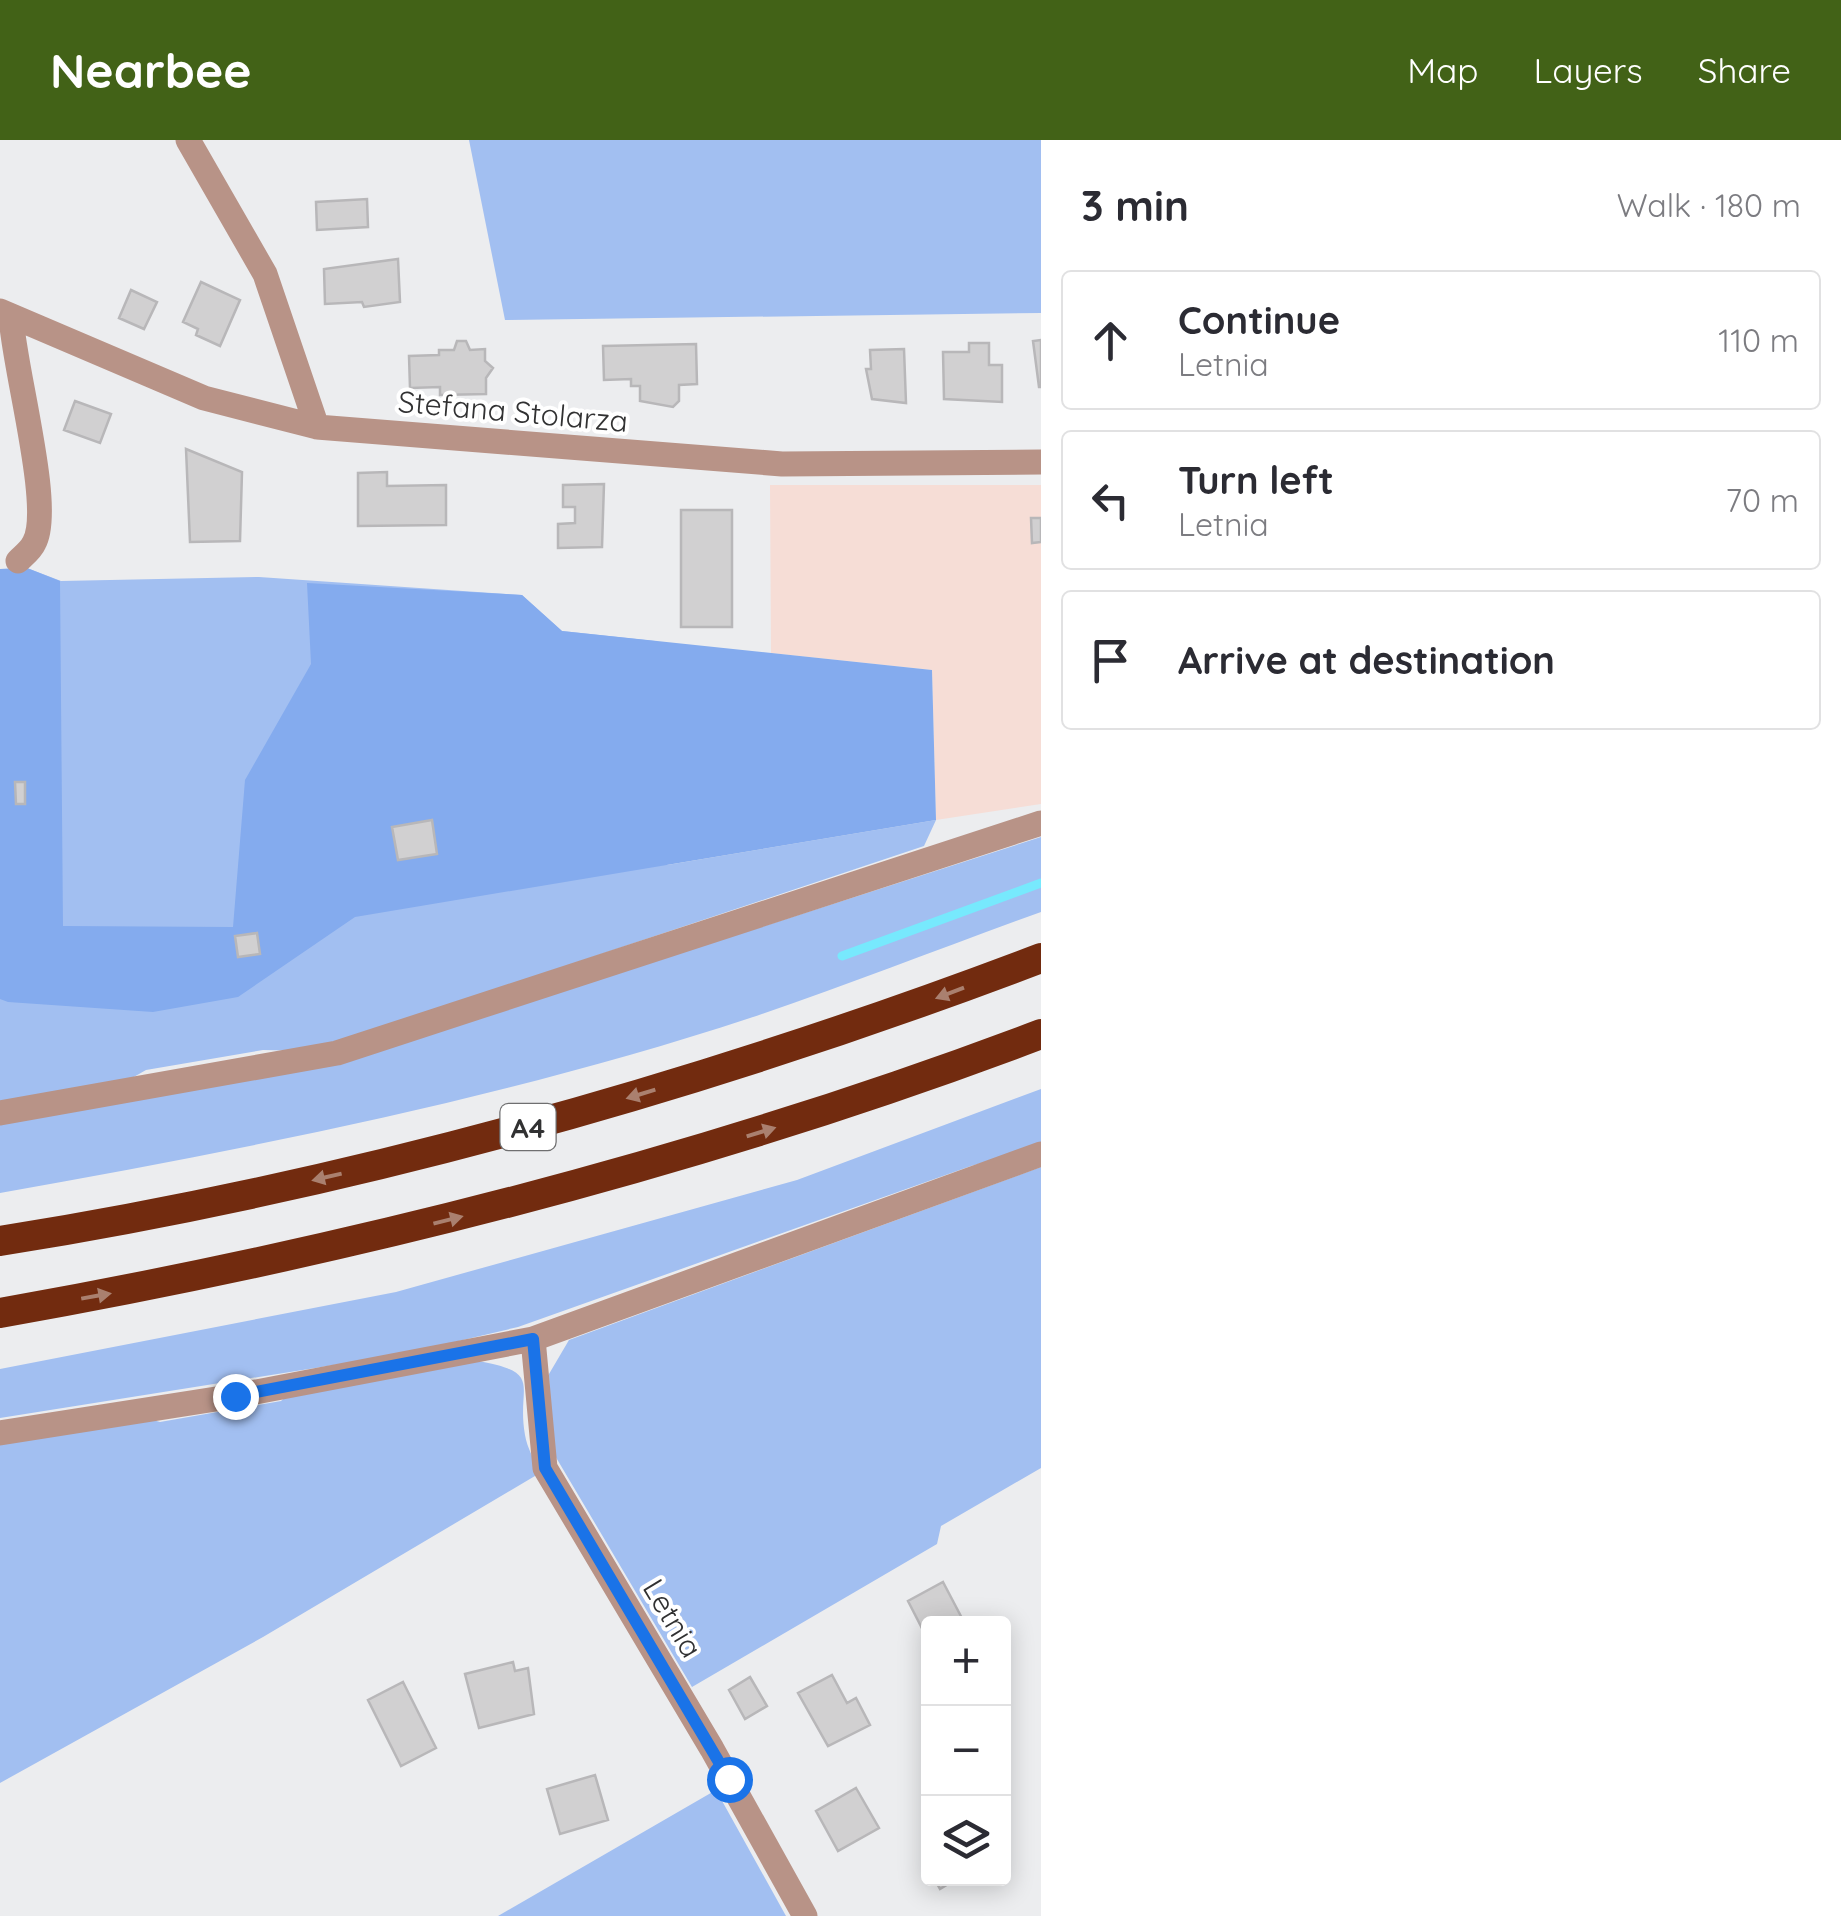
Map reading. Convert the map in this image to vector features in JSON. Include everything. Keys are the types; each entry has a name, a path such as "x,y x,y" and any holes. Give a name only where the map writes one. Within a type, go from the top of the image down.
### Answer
{"highway":[{"name":"A4","path":"0,1242 260,1192 506,1133 762,1056 1041,958"},
{"name":"A4","path":"0,1313 262,1264 514,1203 794,1122 1041,1034"}],"street":[{"path":"188,140 266,274 317,427"},
{"path":"6,314 37,472 40,509 36,541 18,561"},
{"name":"Stefana Stolarza","path":"6,314 204,398 317,427 782,464 1041,462"},
{"path":"0,1113 337,1053 1041,823"},
{"path":"0,1433 235,1396 533,1339 1041,1154"},
{"name":"Letnia","path":"533,1339 545,1468 712,1749 805,1916"}],"shaded area":[{"path":"469,140 1041,140 1041,313 505,320"},
{"path":"770,485 1041,485 1041,804 936,820 932,670 771,653"},
{"path":"27,568 61,581 259,577 522,595 562,631 655,641 667,865 936,820 924,846 312,1051 263,1050 146,1070 125,1082 0,1104 0,569"},
{"path":"27,568 60,581 63,926 233,927 245,780 311,664 307,583 522,595 562,631 932,670 936,820 355,917 238,997 153,1012 8,1002 0,999 0,569"},
{"path":"1041,837 1041,912 750,1018 566,1073 378,1119 0,1193 0,1121 344,1061"},
{"path":"1041,1089 1041,1146 971,1166 518,1327 403,1354 0,1418 0,1369 396,1292 797,1180"},
{"path":"1041,1167 1041,1468 941,1526 937,1544 692,1687 551,1449 549,1374 569,1340"},
{"path":"478,1361 520,1377 525,1435 540,1473 263,1637 0,1783 0,1439 142,1417 160,1422 281,1401 290,1392"},
{"path":"716,1790 786,1916 498,1916"}],"building":[{"path":"367,199 368,227 317,230 316,202"},
{"path":"398,259 400,302 364,307 362,302 325,304 324,269"},
{"path":"201,282 240,300 220,346 196,335 198,329 183,322"},
{"path":"131,290 157,302 144,329 119,318"},
{"path":"1041,340 1041,387 1039,387 1033,341"},
{"path":"457,341 466,341 470,350 485,349 485,361 493,368 486,378 486,394 440,395 440,387 410,388 409,356 439,355 439,350 454,350"},
{"path":"969,343 989,343 989,365 1002,365 1002,402 944,399 943,352 969,352"},
{"path":"696,344 697,384 679,385 679,401 673,407 640,401 640,386 631,386 631,379 604,380 603,346"},
{"path":"904,349 906,403 872,399 866,369 871,369 870,350"},
{"path":"75,401 111,414 100,443 64,430"},
{"path":"186,449 242,472 240,541 190,542"},
{"path":"387,472 387,486 446,485 446,525 358,526 358,473"},
{"path":"604,484 602,547 558,548 558,524 575,523 575,507 563,507 563,485"},
{"path":"681,510 732,510 732,627 681,627"},
{"path":"1031,518 1041,518 1041,542 1032,543"},
{"path":"15,782 25,782 25,804 16,804"},
{"path":"432,820 437,854 398,860 392,827"},
{"path":"257,933 260,954 238,957 235,936"},
{"path":"943,1582 961,1616 921,1616 921,1626 908,1601"},
{"path":"513,1662 515,1671 528,1668 534,1714 479,1728 465,1674"},
{"path":"832,1675 847,1703 856,1698 870,1725 828,1746 798,1693"},
{"path":"750,1677 767,1706 745,1719 729,1690"},
{"path":"403,1682 436,1748 401,1766 368,1700"},
{"path":"595,1775 608,1820 560,1834 547,1789"},
{"path":"856,1788 879,1828 838,1851 816,1811"}],"waterway":[{"path":"842,956 1041,883"}],"route":[{"path":"235,1396 533,1339 545,1468 729,1779"}]}
